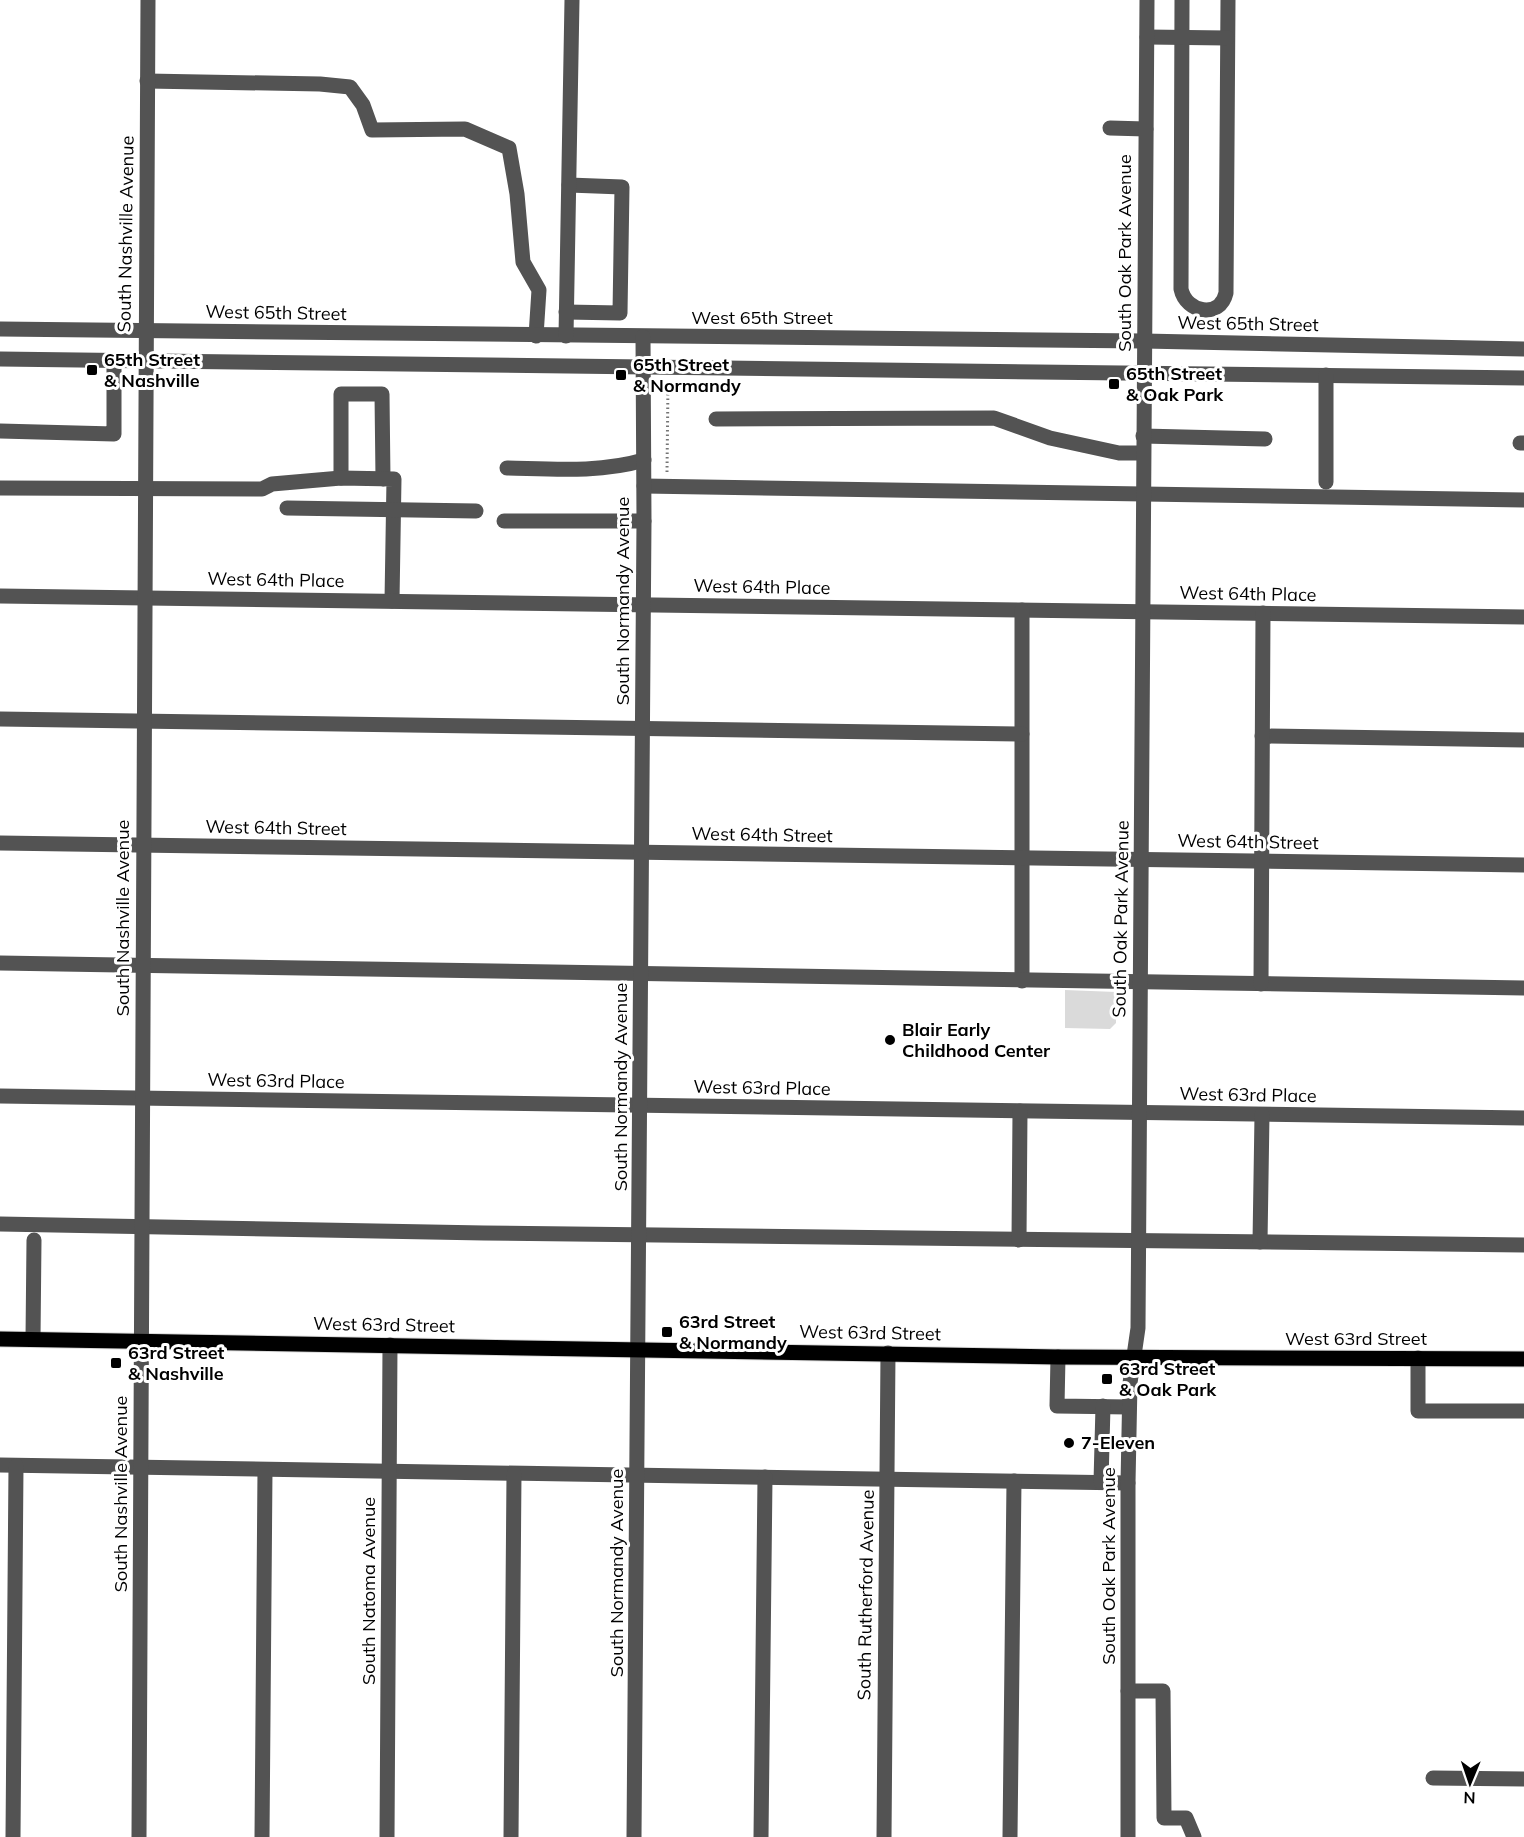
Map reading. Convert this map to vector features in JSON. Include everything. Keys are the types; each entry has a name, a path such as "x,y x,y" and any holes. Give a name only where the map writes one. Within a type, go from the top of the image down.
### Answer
{"main road":[{"name":"West 63rd Street","path":"0,1339 638,1348 1058,1357 1524,1359"}],"street":[{"name":"South Nashville Avenue","path":"139,1837 148,0"},
{"path":"566,336 572,0"},
{"name":"South Oak Park Avenue","path":"1128,1837 1129,1407 1138,1328 1147,0"},
{"path":"1182,0 1181,289 1187,303 1195,308 1205,309 1219,305 1226,293 1228,0"},
{"path":"1147,37 1227,38"},
{"path":"147,81 320,84 350,87 363,105 372,129 465,129 509,148 517,194 523,262 539,290 536,336"},
{"path":"1110,128 1146,129"},
{"path":"566,312 620,313 622,187 569,185"},
{"name":"West 65th Street","path":"0,329 1144,341 1524,349"},
{"name":"South Normandy Avenue","path":"634,1837 640,1235 643,337"},
{"path":"0,359 1524,378"},
{"path":"0,432 114,434 114,361"},
{"path":"1326,375 1326,482"},
{"path":"341,478 341,394 382,394 383,479"},
{"path":"716,418 994,418 1050,438 1119,453 1143,453"},
{"path":"1143,436 1265,439"},
{"path":"507,468 589,469 622,467 644,460"},
{"path":"0,489 262,489 272,484 341,478 394,479 392,601"},
{"path":"644,486 1524,500"},
{"path":"287,508 476,511"},
{"path":"504,521 644,521"},
{"name":"West 64th Place","path":"0,596 1524,617"},
{"path":"1022,610 1022,981"},
{"path":"1261,984 1263,614"},
{"path":"0,719 1022,734"},
{"path":"1262,736 1524,740"},
{"name":"West 64th Street","path":"0,843 1524,865"},
{"path":"0,963 1524,988"},
{"name":"West 63rd Place","path":"0,1096 1524,1118"},
{"path":"1019,1240 1020,1111"},
{"path":"1260,1242 1262,1114"},
{"path":"0,1224 1138,1242 1524,1245"},
{"path":"33,1339 34,1240"},
{"name":"South Natoma Avenue","path":"387,1837 390,1345"},
{"name":"South Rutherford Avenue","path":"884,1837 888,1353"},
{"path":"1058,1357 1057,1406 1129,1407"},
{"path":"1418,1358 1418,1411 1524,1411"},
{"path":"1101,1482 1103,1406"},
{"path":"0,1466 1128,1483"},
{"path":"13,1837 16,1466"},
{"path":"262,1837 265,1470"},
{"path":"511,1837 514,1473"},
{"path":"761,1837 765,1477"},
{"path":"1010,1837 1014,1481"},
{"path":"1128,1691 1163,1691 1164,1818 1186,1818 1194,1837"},
{"path":"1433,1778 1524,1779"}],"path":[{"path":"667,480 668,378"}],"shaded area":[{"path":"1065,990 1116,992 1116,1023 1110,1029 1065,1028"}],"place":[{"name":"65th Street & Nashville","path":"92,370"},
{"name":"65th Street & Normandy","path":"621,375"},
{"name":"65th Street & Oak Park","path":"1114,384"},
{"name":"Blair Early Childhood Center","path":"890,1040"},
{"name":"63rd Street & Normandy","path":"667,1332"},
{"name":"63rd Street & Nashville","path":"116,1363"},
{"name":"63rd Street & Oak Park","path":"1107,1379"},
{"name":"7-Eleven","path":"1069,1443"}]}
